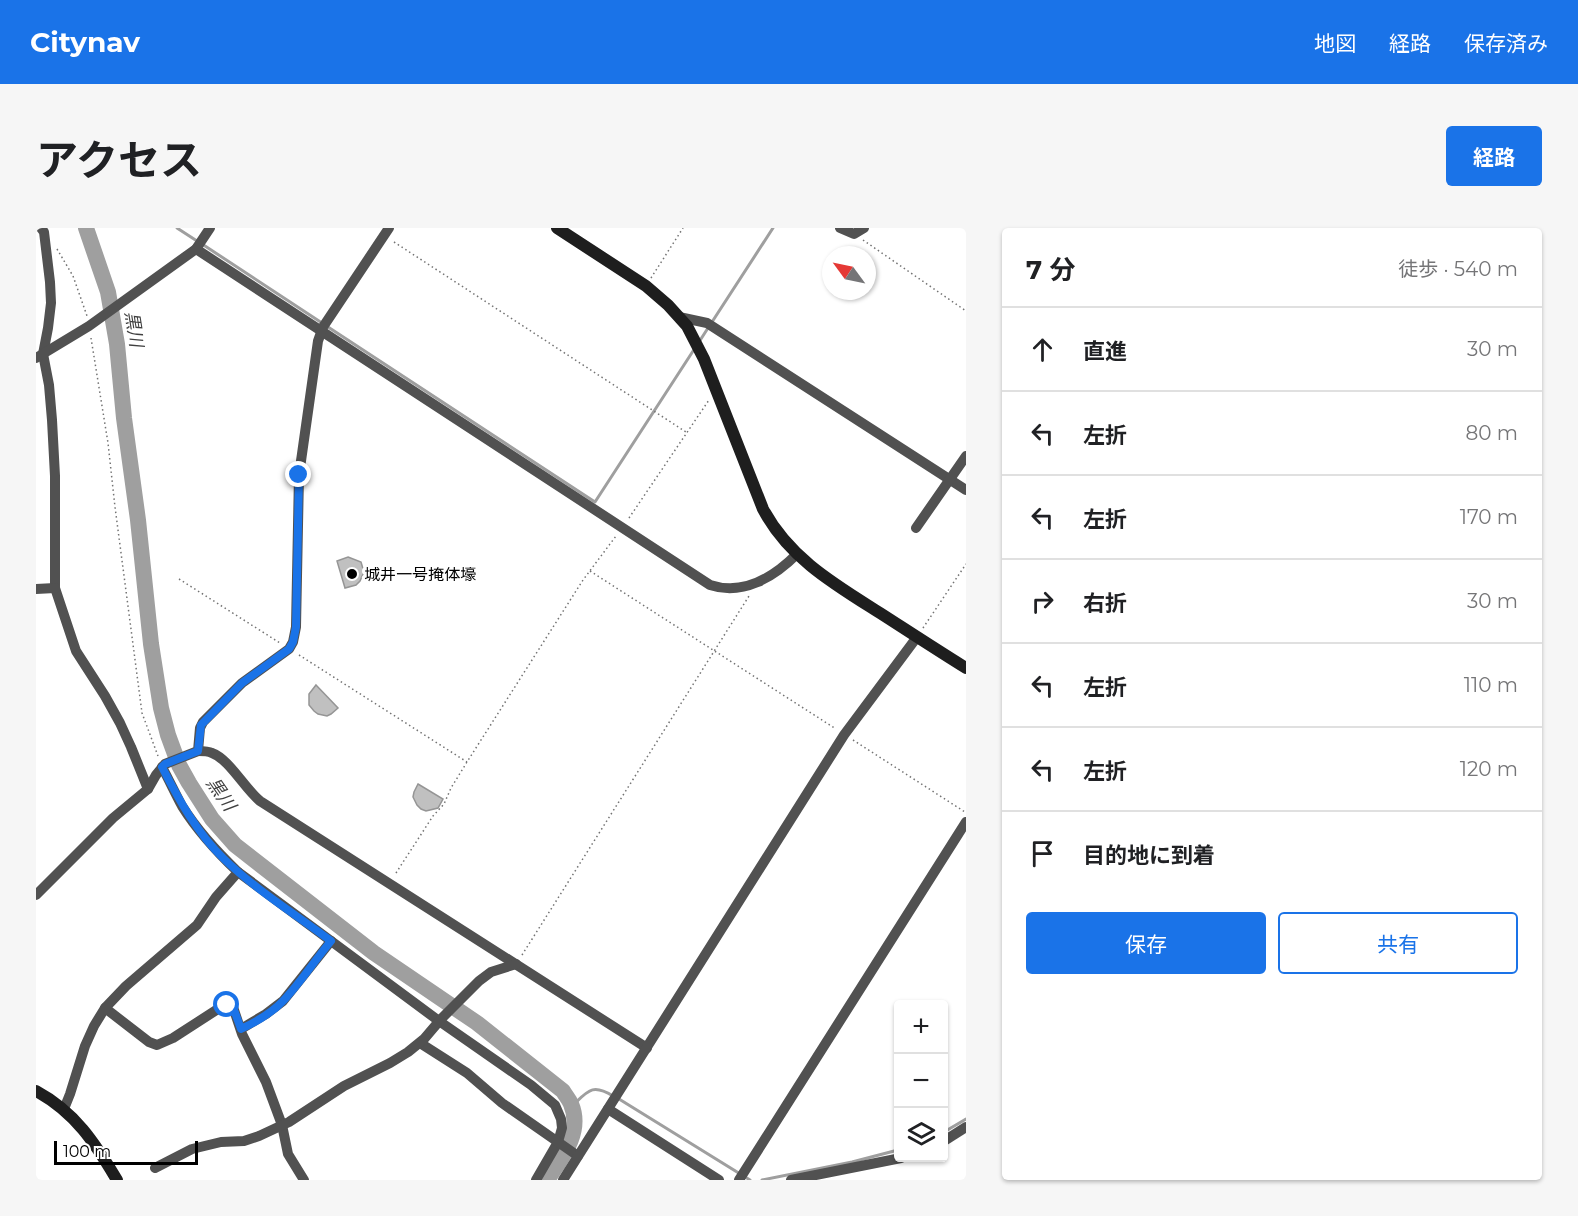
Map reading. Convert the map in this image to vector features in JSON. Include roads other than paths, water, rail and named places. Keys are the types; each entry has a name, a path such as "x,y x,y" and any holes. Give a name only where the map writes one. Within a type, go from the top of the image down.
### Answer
{"street":[{"path":"39,356 89,326 196,249 210,228"},
{"path":"557,228 646,286 668,304 687,326 696,342 764,509 777,532 797,554 808,565 844,590 966,668"},
{"path":"840,228 854,234 864,228"},
{"path":"42,230 51,303 48,328 39,356 51,402 56,588 76,651 102,690 120,723 147,789"},
{"path":"196,752 200,728 206,719 242,683 289,649 293,642 296,627 298,494 318,341 323,327 386,232"},
{"path":"196,249 710,585 728,589 757,583 779,570 797,554"},
{"path":"679,317 707,323 966,490"},
{"path":"916,528 966,456"},
{"path":"36,589 56,588"},
{"path":"563,1180 576,1154 610,1107 844,735 917,637"},
{"path":"36,895 113,818 147,789 164,766 196,752 214,753 224,761 246,789 260,801 647,1048"},
{"path":"164,766 182,806 212,846 238,872 531,1085 555,1105 561,1119 560,1143 536,1180"},
{"path":"739,1180 966,822"},
{"path":"64,1109 85,1046 105,1008 126,986 197,925 216,897 238,872"},
{"path":"241,1029 283,1001 331,941"},
{"path":"155,1168 192,1149 221,1142 244,1141 282,1125 344,1086 390,1063 420,1043 479,981 491,972 516,964"},
{"path":"105,1008 149,1042 157,1045 173,1038 221,1007 227,1005 233,1007 282,1125 288,1155 304,1180"},
{"path":"420,1043 467,1073 502,1103 576,1154"},
{"path":"36,1091 64,1109 97,1146 117,1180"},
{"path":"610,1107 719,1180"},
{"path":"948,1138 966,1127"},
{"path":"791,1180 894,1159"}],"waterway":[{"name":"黒川","path":"86,228 108,292 117,344 151,644 161,708 179,765 212,819 235,845 374,953 477,1023 563,1091 574,1114 573,1135 547,1180"},
{"path":"177,228 197,241"},
{"path":"712,322 773,228"},
{"path":"202,244 322,323"},
{"path":"328,327 595,502 695,348"},
{"path":"699,342 708,328"},
{"path":"572,1106 582,1096 595,1089 613,1096"},
{"path":"619,1099 750,1180"},
{"path":"948,1130 966,1119"},
{"path":"762,1180 894,1151"}],"place":[{"name":"城井一号掩体壕","path":"352,574"}]}
